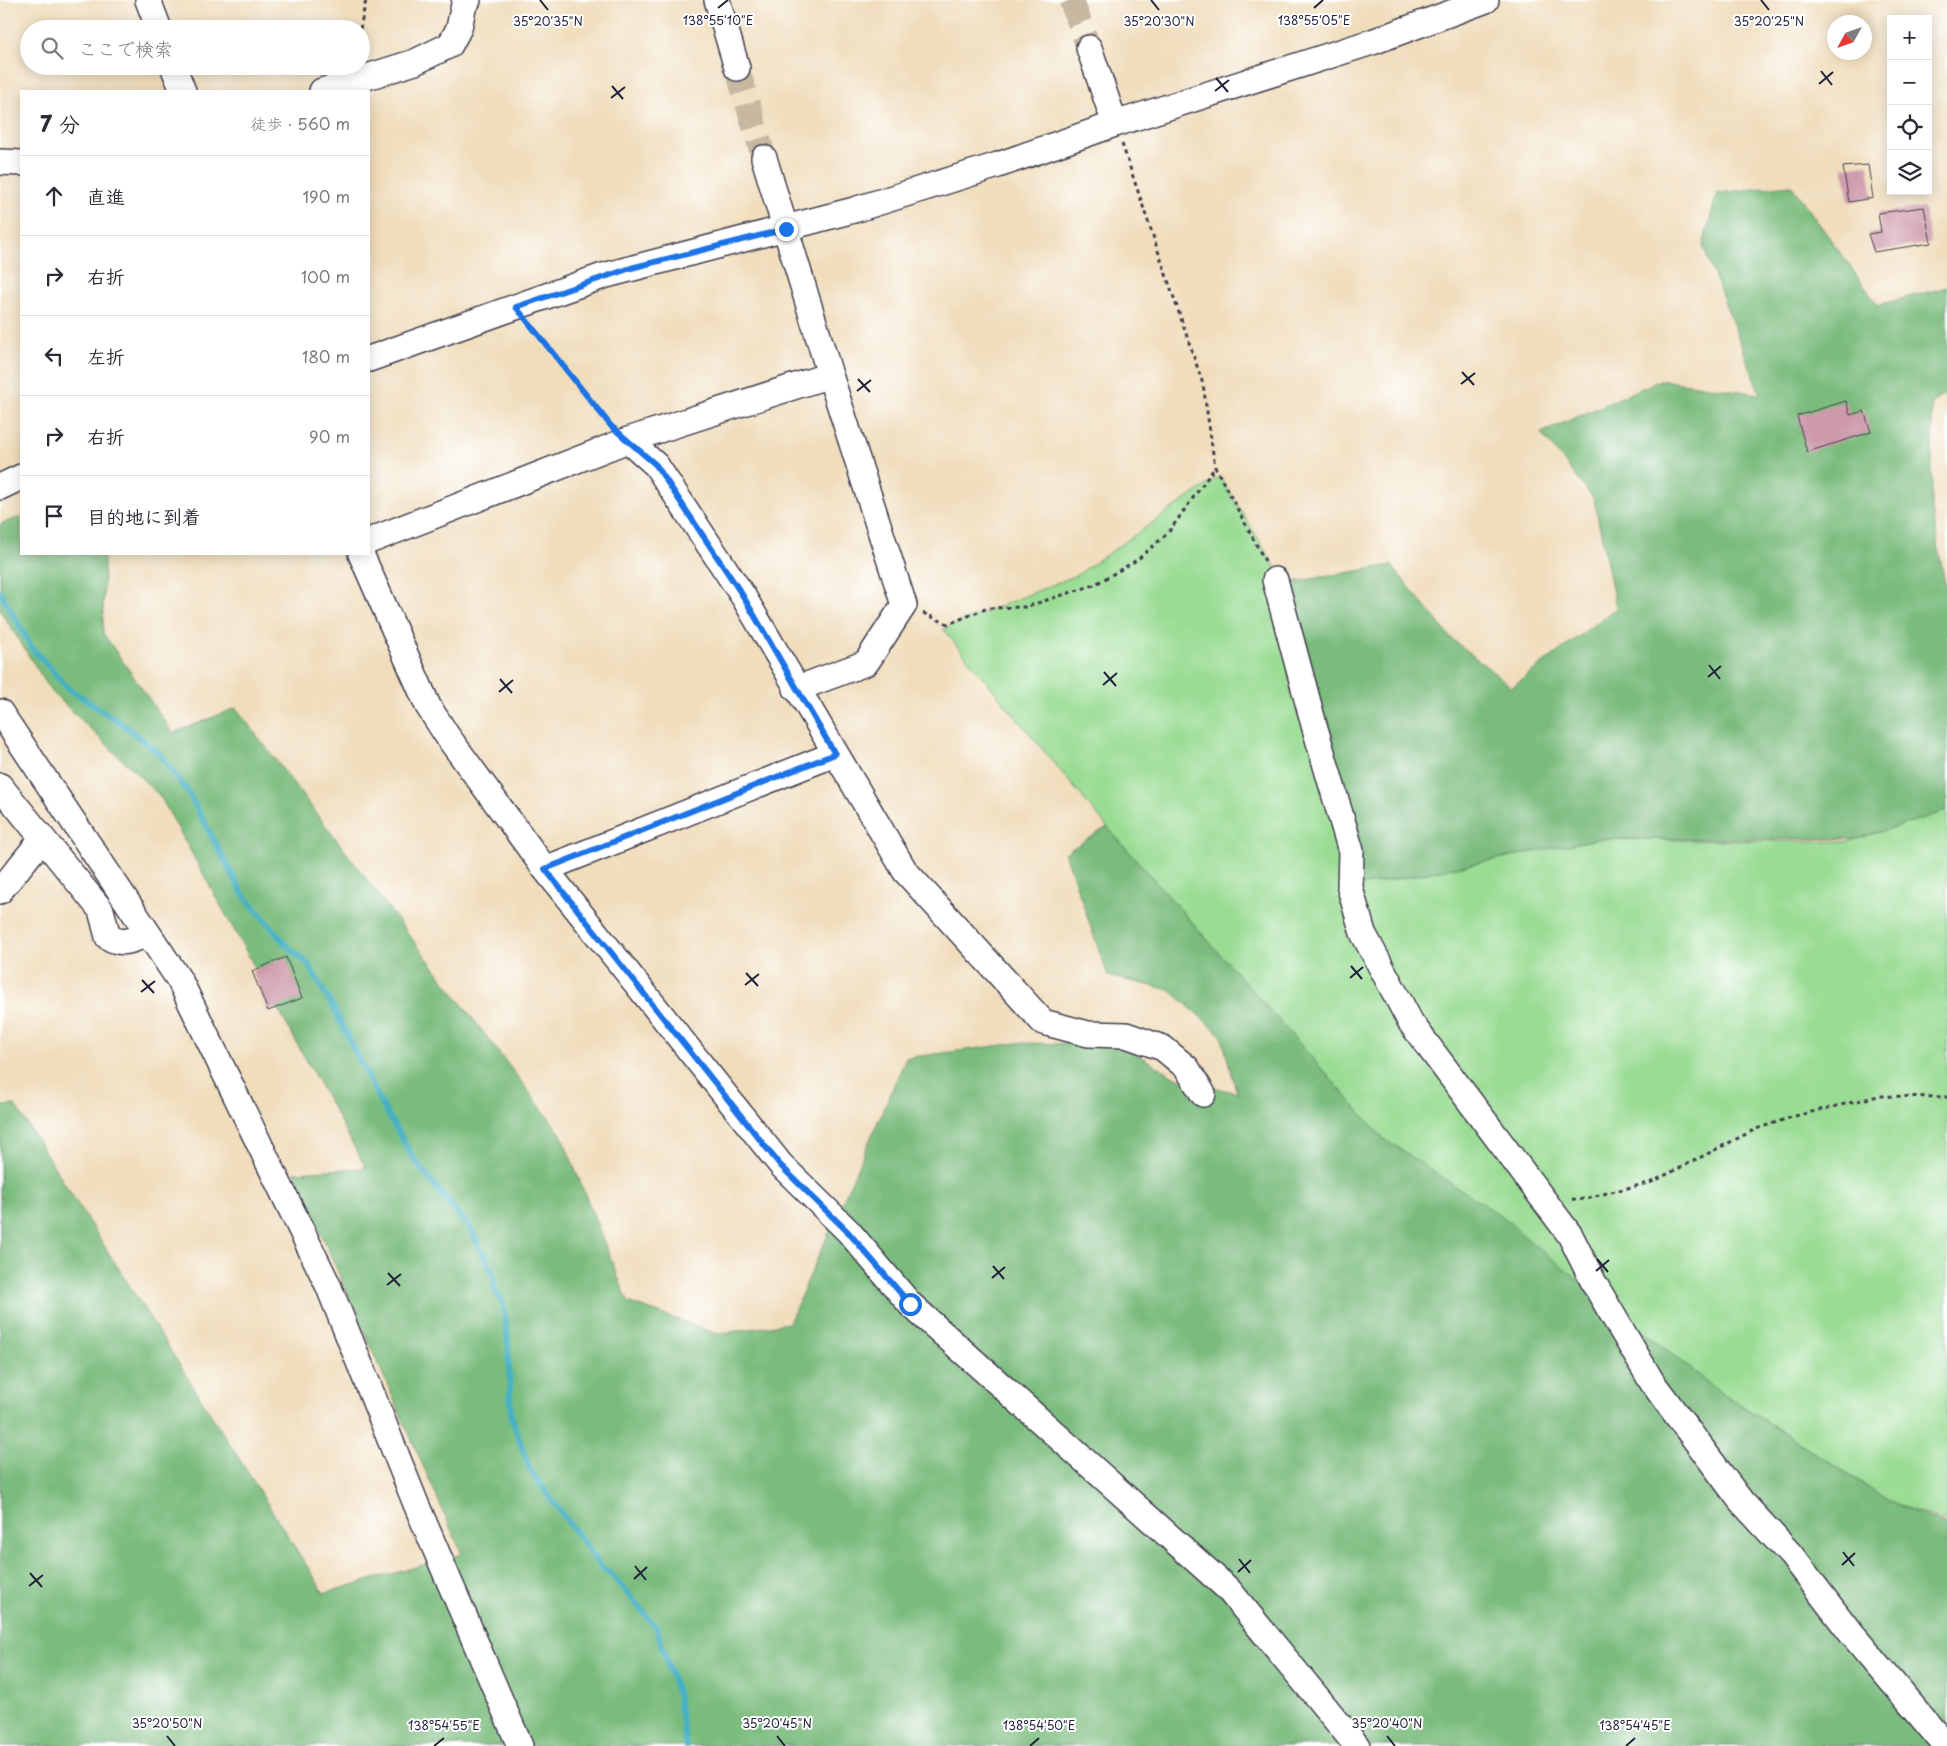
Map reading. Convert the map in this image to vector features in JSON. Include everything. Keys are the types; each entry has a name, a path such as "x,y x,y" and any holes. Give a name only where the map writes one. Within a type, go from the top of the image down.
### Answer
{"street":[{"path":"148,0 156,20"},
{"path":"325,90 414,62 450,45 459,28 464,4 468,0"},
{"path":"717,0 737,68"},
{"path":"370,359 631,268 786,229 980,171 1116,124 1372,42 1486,0"},
{"path":"1089,48 1116,124"},
{"path":"177,75 183,90"},
{"path":"764,158 830,375 904,605 866,664 796,689"},
{"path":"0,162 20,163"},
{"path":"370,541 628,440 830,375"},
{"path":"628,440 656,465 743,596 796,689 905,871 1043,1022 1088,1034 1126,1035 1163,1048 1187,1068 1203,1094"},
{"path":"0,487 20,477"},
{"path":"361,555 428,706 545,869 780,1165 848,1232 910,1304 1228,1589 1357,1746"},
{"path":"1275,580 1314,725 1351,851 1350,888 1363,933 1411,1023 1570,1235 1594,1283 1657,1389 1741,1501 1791,1555 1850,1632 1946,1746"},
{"path":"0,712 180,981 328,1286 416,1504 520,1746"},
{"path":"545,869 835,754"},
{"path":"0,786 101,910 108,937 116,942 126,942 147,934"},
{"path":"0,892 42,839"}],"path":[{"path":"362,20 366,0"},
{"path":"1116,124 1203,384 1215,467 1275,580"},
{"path":"516,307 611,426 628,440"},
{"path":"904,605 948,624 988,608 1025,607 1094,585 1137,560 1168,533 1215,467"},
{"path":"1539,1195 1579,1200 1652,1182 1756,1129 1795,1116 1878,1096 1947,1097"}],"green space":[{"path":"1791,185 1878,305 1947,287 1947,393 1932,403 1932,510 1947,595 1947,811 1856,839 1598,839 1350,888 1276,585 1391,565 1452,639 1512,687 1616,608 1594,499 1541,433 1660,380 1760,394 1703,246 1717,193"},
{"path":"1220,476 1279,573 1350,888 1598,839 1847,842 1947,810 1947,1522 1896,1505 1619,1326 1384,1139 1107,827 943,629 1077,575"},
{"path":"20,517 20,555 104,555 103,633 173,733 236,708 561,1134 628,1302 718,1334 789,1323 906,1058 1017,1043 1121,1045 1177,1078 1237,1093 1221,1035 1170,990 1108,976 1065,853 1107,827 1384,1139 1506,1219 1526,1238 1719,1391 1896,1505 1947,1525 1947,1746 0,1746 0,1106 15,1105 324,1593 462,1554 294,1172 366,1168 160,796 51,691 0,610 0,524"}],"building":[{"path":"1868,165 1873,198 1849,202 1843,167"},
{"path":"1924,207 1931,243 1874,252 1868,234 1881,232 1878,213"},
{"path":"1846,401 1850,415 1864,411 1871,432 1807,452 1797,416"},
{"path":"286,957 302,998 268,1011 252,971"}],"waterway":[{"path":"0,592 32,648 69,689 124,725 157,752 188,792 242,893 287,946 308,964 333,1007 380,1101 415,1161 471,1230 493,1273 495,1291 503,1303 508,1342 511,1416 530,1470 602,1568 612,1575 656,1627 677,1693 686,1746"}],"tunnel":[{"path":"1071,0 1089,48"},
{"path":"737,68 764,158"}],"route":[{"path":"786,229 679,254 603,276 516,307 611,426 656,465 743,596 835,754 545,869 780,1165 848,1232 910,1304"}]}
